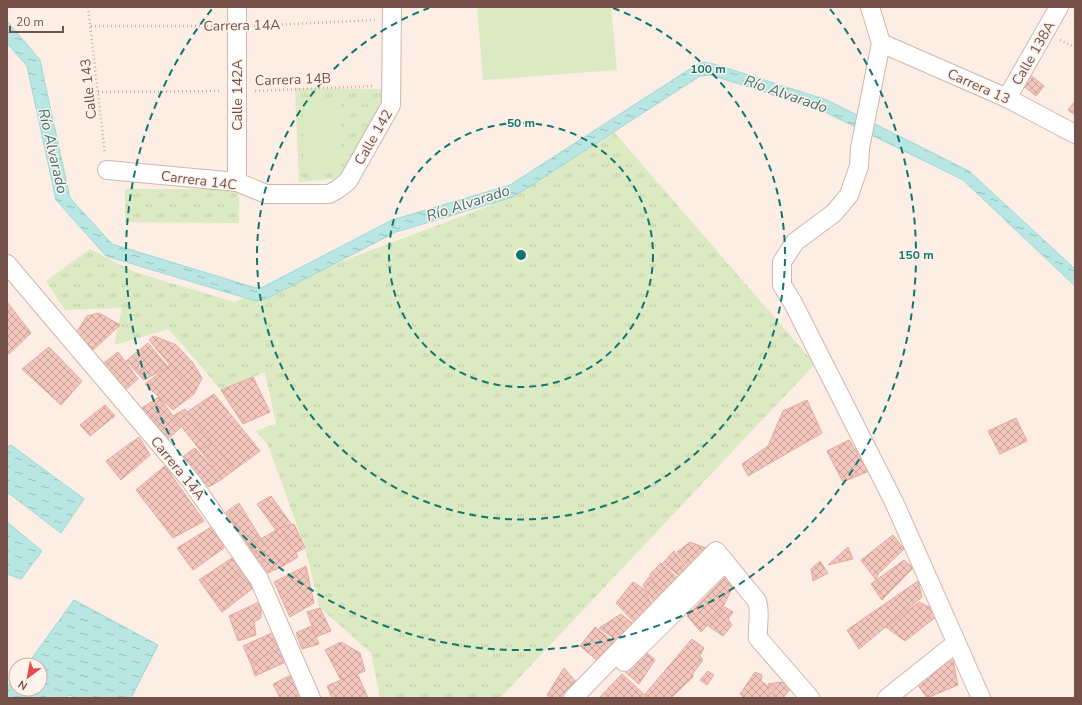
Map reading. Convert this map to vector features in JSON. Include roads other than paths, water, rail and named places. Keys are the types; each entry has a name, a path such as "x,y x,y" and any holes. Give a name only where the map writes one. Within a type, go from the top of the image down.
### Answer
{"street":[{"name":"Calle 142A","path":"237,7 237,182"},
{"path":"870,7 881,43 870,105 860,148 859,166 849,195 834,213 795,242 782,262 782,285 793,303 894,502 981,698"},
{"name":"Calle 138A","path":"1007,98 1059,7"},
{"name":"Calle 142","path":"338,190 348,181 391,105 392,13"},
{"name":"Carrera 13","path":"881,43 1007,98 1075,134"},
{"name":"Carrera 14C","path":"107,170 237,182 266,194 329,194 338,190"},
{"name":"Carrera 14A","path":"7,264 191,481 258,579 310,698"},
{"path":"721,557 757,601 760,608 758,638 809,698"},
{"path":"573,698 721,557"},
{"path":"588,698 721,557"},
{"path":"886,698 956,643"}],"water":[{"name":"Río Alvarado","path":"7,21 40,60 70,198 112,244 256,288 263,287 392,220 510,185 696,65 704,62 827,100 969,171 1075,269 1075,286 963,180 823,111 711,75 700,76 513,197 396,232 266,299 256,301 106,256 56,200 27,66 7,43"},
{"path":"11,445 84,499 61,533 7,492 7,448"},
{"path":"7,522 42,551 21,579 7,574"},
{"path":"74,600 158,645 131,698 79,698 68,695 66,698 7,698 8,686 8,697 48,697 48,657 33,657"}]}
